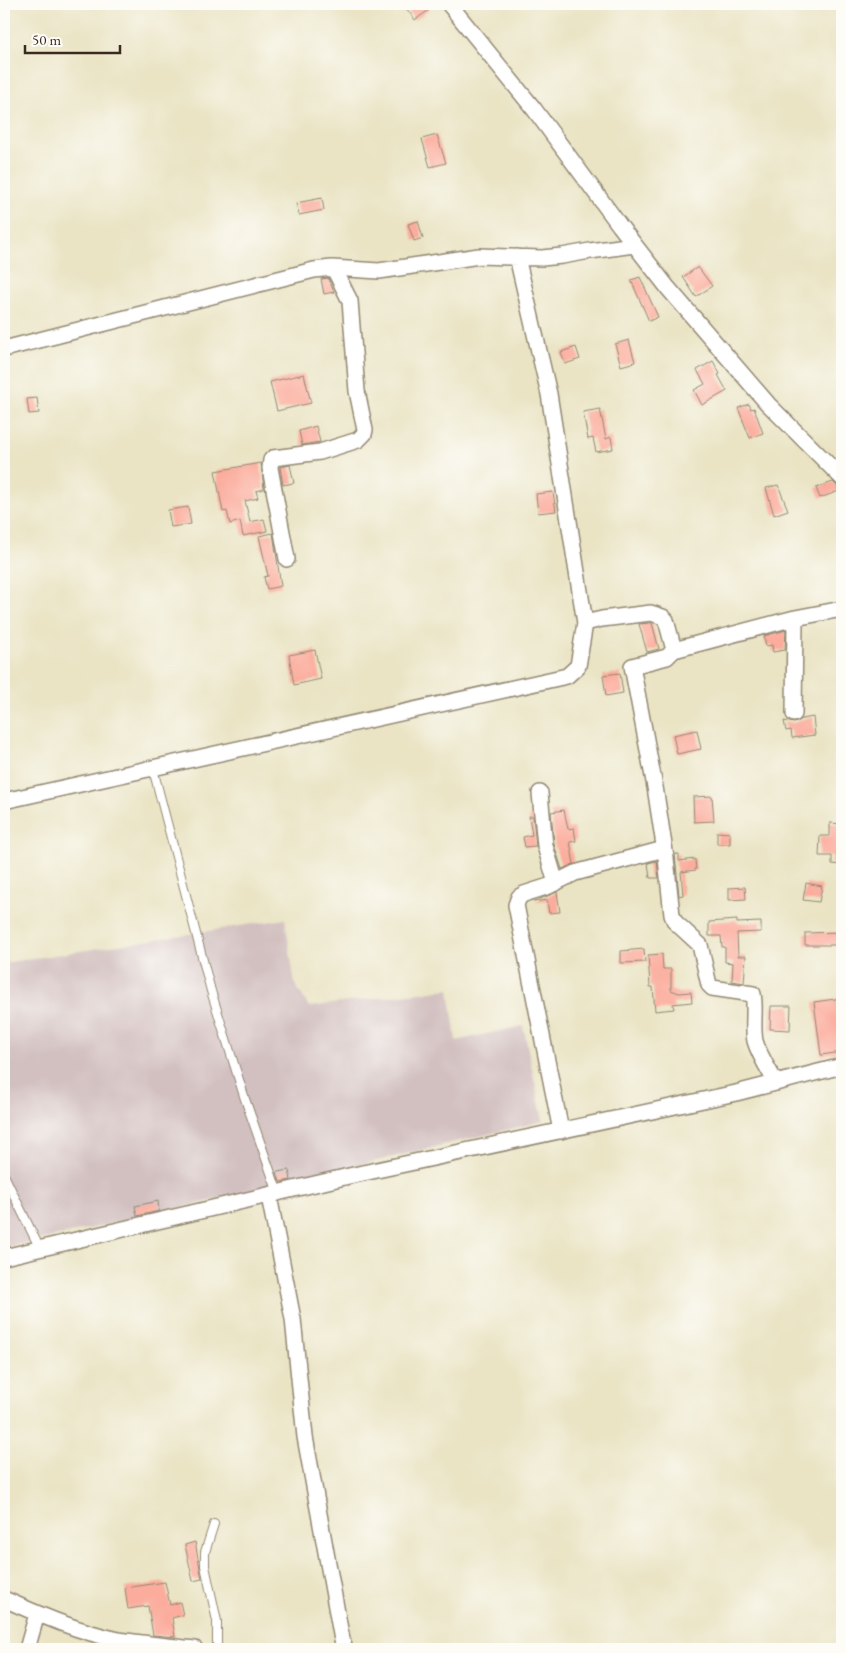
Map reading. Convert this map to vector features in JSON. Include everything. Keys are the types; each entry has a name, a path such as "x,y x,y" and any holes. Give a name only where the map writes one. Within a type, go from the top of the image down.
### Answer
{"street":[{"path":"449,4 528,102 668,288 768,404 842,478"},
{"path":"4,349 314,270 379,271 479,256 562,256 634,245"},
{"path":"4,801 567,676 574,672 578,666 585,623 551,404 517,257"},
{"path":"287,559 270,460 273,458 320,452 358,440 365,430 357,384 350,301 334,269"},
{"path":"776,1083 757,1047 752,994 712,988 709,985 700,945 673,919 655,788 632,666 667,657 674,650 795,618 842,609"},
{"path":"585,623 651,613 666,620 674,650"},
{"path":"794,714 795,618"},
{"path":"540,793 545,846 556,883"},
{"path":"561,1131 516,905 524,894 585,870 664,850"},
{"path":"4,1257 273,1198 416,1162 776,1083 842,1066"},
{"path":"273,1198 293,1319 305,1437 345,1649"},
{"path":"4,1598 37,1614 119,1640 195,1649"},
{"path":"27,1649 37,1614"}],"lane":[{"path":"153,769 211,990 273,1198"},
{"path":"4,1175 40,1249"},
{"path":"214,1524 205,1552 205,1566 217,1621 217,1649"}],"shaded area":[{"path":"285,919 295,984 309,1007 449,989 456,1041 523,1026 543,1121 4,1248 4,963"}],"building":[{"path":"403,4 424,4 429,10 415,20"},
{"path":"437,135 446,163 430,167 422,139"},
{"path":"322,198 324,210 299,215 296,203"},
{"path":"418,221 423,238 414,241 408,224"},
{"path":"698,267 712,286 696,297 683,277"},
{"path":"640,277 658,317 649,321 631,280"},
{"path":"328,278 334,292 324,294 321,279"},
{"path":"629,340 635,362 621,366 615,344"},
{"path":"576,347 580,359 565,364 561,352"},
{"path":"713,361 727,391 702,405 694,390 705,384 697,370"},
{"path":"304,374 311,403 277,411 270,382"},
{"path":"37,398 39,413 29,414 27,399"},
{"path":"749,404 751,409 754,408 763,433 750,438 738,408"},
{"path":"600,409 606,439 611,437 613,449 596,452 593,438 588,439 583,412"},
{"path":"316,426 320,442 302,445 299,431"},
{"path":"261,463 264,489 256,491 258,498 245,501 250,522 264,519 267,531 243,536 240,521 230,524 227,511 223,512 215,471"},
{"path":"290,465 294,483 283,485 280,467"},
{"path":"833,482 839,491 820,498 816,488"},
{"path":"778,485 788,510 774,515 766,488"},
{"path":"553,492 556,511 538,513 536,494"},
{"path":"188,507 191,524 171,527 168,510"},
{"path":"273,533 281,586 267,589 264,577 268,576 259,536"},
{"path":"652,623 659,649 647,652 639,624"},
{"path":"786,630 785,650 773,652 772,645 766,646 764,636"},
{"path":"315,650 321,679 294,685 289,655"},
{"path":"620,673 623,693 606,696 603,675"},
{"path":"813,717 815,735 792,738 791,730 786,731 784,721 794,723"},
{"path":"697,730 701,749 677,754 673,735"},
{"path":"712,796 714,821 694,822 693,797"},
{"path":"564,810 568,829 574,828 576,841 570,842 574,864 562,869 554,844 551,812"},
{"path":"529,816 533,816 536,846 525,847 523,837 532,835"},
{"path":"830,823 842,824 842,865 832,864 832,856 819,856 820,836 830,836"},
{"path":"717,832 730,833 730,844 717,844"},
{"path":"675,854 679,854 679,861 695,859 696,870 681,872 683,895 679,896"},
{"path":"657,861 659,878 650,878 648,863"},
{"path":"806,883 822,886 819,902 803,900"},
{"path":"745,887 746,899 729,900 729,888"},
{"path":"557,892 560,912 549,913 547,900 533,902"},
{"path":"737,920 737,923 761,922 761,932 737,933 738,956 746,956 744,983 732,981 733,963 725,962 725,947 722,947 721,936 709,936 709,922"},
{"path":"842,932 842,945 805,945 805,933"},
{"path":"644,949 645,962 621,963 621,951"},
{"path":"662,954 663,969 671,969 671,990 679,993 691,992 692,1002 673,1004 674,1009 655,1011 653,987 650,987 648,955"},
{"path":"842,998 842,1052 821,1055 814,1002"},
{"path":"771,1006 791,1006 790,1030 770,1029"},
{"path":"289,1170 291,1180 280,1182 277,1172"},
{"path":"158,1201 159,1211 137,1216 135,1206"},
{"path":"195,1542 202,1579 193,1581 185,1545"},
{"path":"165,1582 170,1605 180,1602 183,1615 172,1618 175,1637 153,1635 148,1606 128,1609 125,1588"}]}
